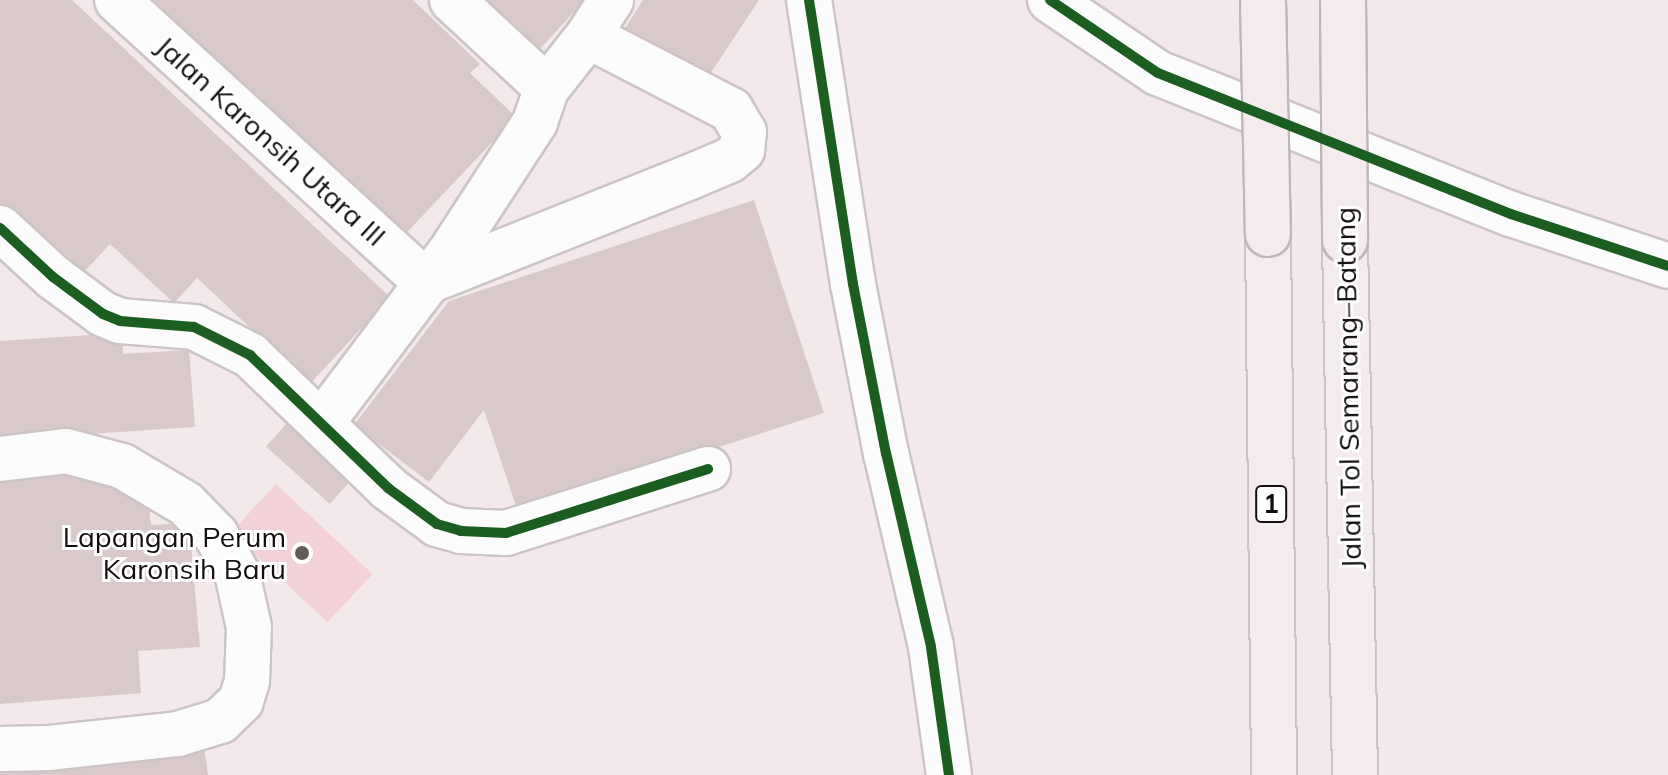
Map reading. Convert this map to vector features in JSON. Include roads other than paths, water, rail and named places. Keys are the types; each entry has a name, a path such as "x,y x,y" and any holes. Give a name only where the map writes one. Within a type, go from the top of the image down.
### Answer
{"highway":[{"name":"1","path":"1263,0 1274,775"},
{"name":"Jalan Tol Semarang–Batang","path":"1343,0 1355,775"}],"street":[{"name":"Jalan Karonsih Utara III","path":"117,0 426,282"},
{"path":"452,0 547,88"},
{"path":"323,421 449,254 535,122 547,88 588,36 611,0"},
{"path":"809,0 853,284 886,453 931,647 949,775"},
{"path":"1050,0 1158,73 1511,214 1668,266"},
{"path":"426,282 690,177 730,160 742,150 744,132 731,110 588,36"},
{"path":"0,228 53,277 103,314 139,324 194,327 250,355 415,511 437,524 461,531 506,533 708,469"},
{"path":"0,459 66,451 122,466 186,504 216,535 237,573 249,627 247,681 241,701 220,721 178,734 50,748 0,749"}],"place":[{"name":"Lapangan Perum Karonsih Baru","path":"302,553"}]}
